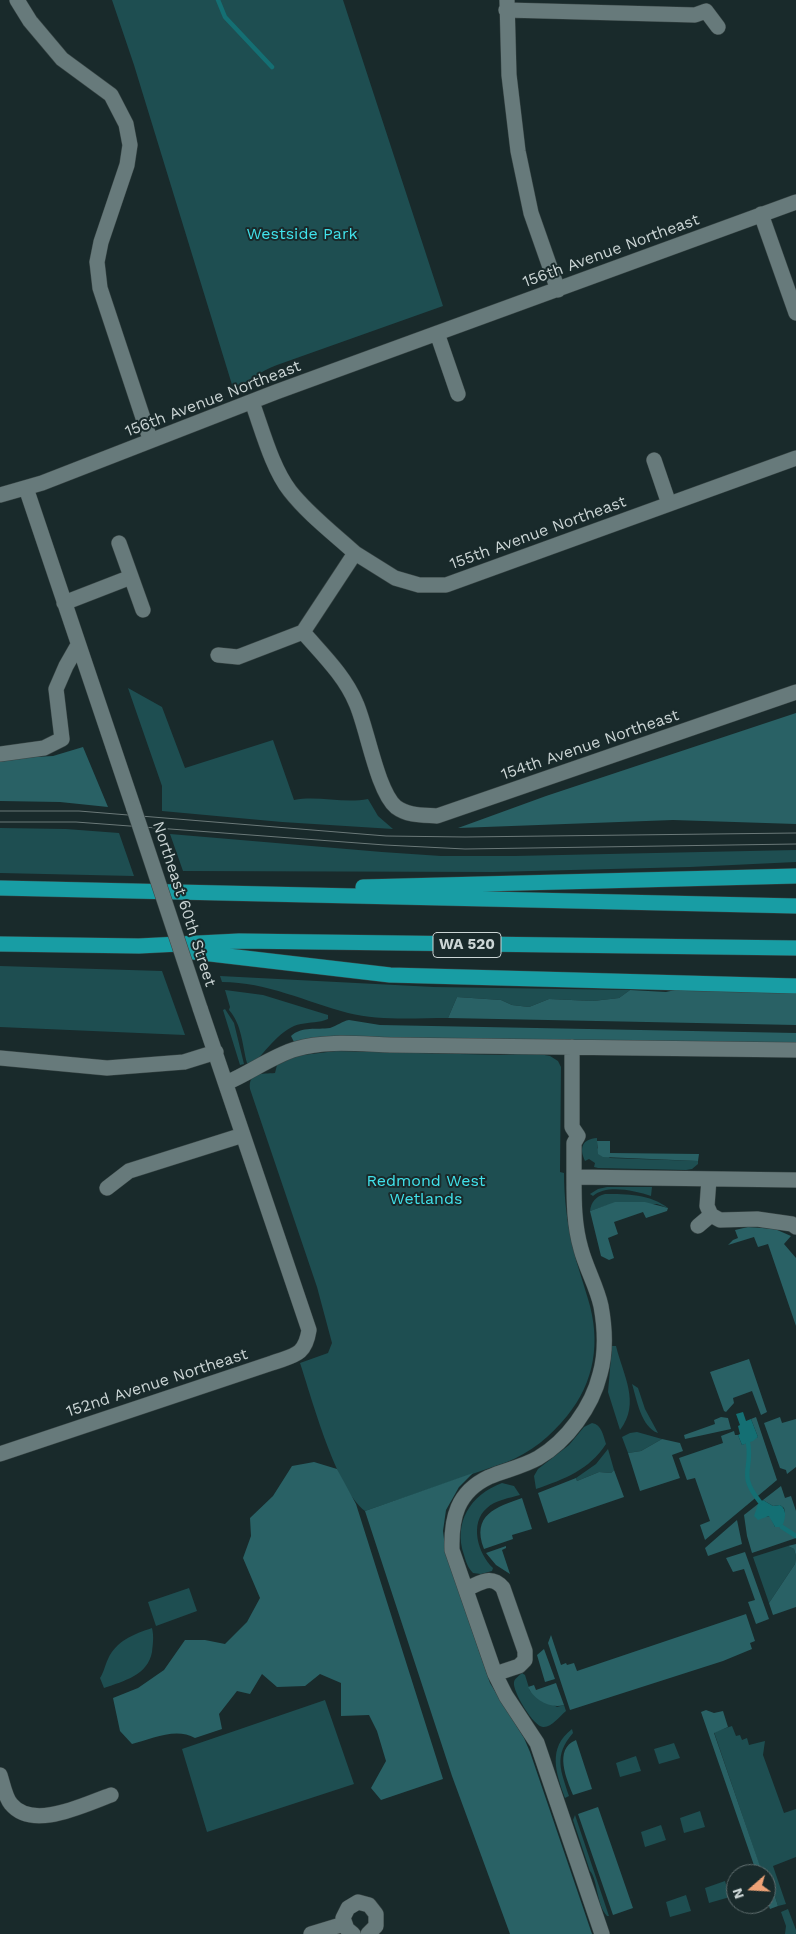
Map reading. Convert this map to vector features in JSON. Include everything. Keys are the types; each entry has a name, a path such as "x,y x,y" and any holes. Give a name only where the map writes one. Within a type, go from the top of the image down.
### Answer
{"highway":[{"path":"197,892 796,876"},
{"path":"0,888 796,906"},
{"name":"WA 520","path":"0,944 138,946 239,941 796,948"},
{"path":"138,946 390,975 796,986"}],"street":[{"path":"17,0 30,21 62,59 111,95 126,124 130,145 127,166 101,242 97,262 100,288 150,439"},
{"path":"558,290 532,213 518,151 509,75 507,5 695,15 709,5 718,27"},
{"name":"156th Avenue Northeast","path":"0,495 26,488 122,453 150,439 796,202"},
{"path":"761,214 796,313"},
{"path":"437,333 458,394"},
{"name":"155th Avenue Northeast","path":"252,402 276,465 289,490 355,553 395,578 419,585 446,584 796,458"},
{"path":"654,460 669,504"},
{"name":"Northeast 60th Street","path":"26,488 308,1330"},
{"path":"119,543 143,610"},
{"path":"218,655 238,657 303,632 355,553"},
{"path":"64,603 131,577"},
{"name":"154th Avenue Northeast","path":"303,632 345,681 356,703 385,792 396,806 412,814 437,816 796,692"},
{"path":"0,754 44,748 62,739 56,689 78,645"},
{"path":"226,1084 297,1048 339,1043 796,1050"},
{"path":"572,1047 572,1127 578,1136 574,1144 574,1211 580,1247 601,1305 605,1339 600,1374 589,1403 580,1418 559,1440 540,1457 520,1467 489,1477 474,1486 465,1496 455,1512 452,1550 495,1674 506,1696 537,1744 602,1934"},
{"path":"0,1058 107,1068 184,1062 216,1052"},
{"path":"107,1188 129,1171 243,1134"},
{"path":"574,1177 796,1180"},
{"path":"709,1178 707,1206 712,1215 720,1220 757,1219 792,1224 796,1227"},
{"path":"698,1226 712,1215"},
{"name":"152nd Avenue Northeast","path":"0,1454 300,1353 307,1342 308,1330"},
{"path":"466,1589 490,1580 498,1582 503,1588 510,1606 525,1651 525,1660 519,1666 495,1674"},
{"path":"0,1775 11,1804 19,1811 33,1816 48,1817 111,1795"},
{"path":"311,1934 348,1929 344,1912 358,1902 364,1902 374,1909 376,1914 376,1926 368,1934"}],"green space":[{"name":"Westside Park","path":"112,0 343,0 443,306 277,365 233,388 134,65"},
{"path":"128,688 162,707 185,768 273,740 294,800 312,798 349,801 368,799 378,816 393,829 282,822 162,811 162,786"},
{"path":"0,828 66,829 119,833 134,876 0,873"},
{"path":"170,834 441,856 796,850 796,862 690,867 493,872 183,871"},
{"path":"0,966 162,971 185,1035 0,1027"},
{"path":"220,976 434,987 630,990 619,998 593,1001 549,999 529,1007 512,1005 501,1000 457,997 448,1018 410,1019 360,1016 255,985 222,982"},
{"path":"225,990 263,995 328,1015 328,1019 294,1026 275,1040 253,1064 247,1063 239,1028 229,1010 230,1007"},
{"path":"225,1009 234,1023 244,1064 240,1065 223,1010"},
{"name":"Redmond West Wetlands","path":"336,1051 501,1055 533,1053 550,1056 558,1061 561,1067 560,1172 564,1173 569,1229 592,1315 594,1330 593,1360 584,1389 567,1416 540,1443 524,1454 507,1462 365,1511 354,1500 335,1464 318,1420 300,1363 328,1353 332,1343 317,1287 250,1089 251,1079 261,1074 275,1073 277,1065 295,1056"},
{"path":"597,1138 597,1148 610,1158 698,1161 698,1164 692,1169 686,1170 594,1167 595,1163 589,1159 585,1161 582,1148 588,1140"},
{"path":"607,1187 652,1187 651,1196 613,1189 599,1192 593,1196 590,1194 598,1189"},
{"path":"605,1194 646,1197 668,1208 657,1204 608,1205 590,1211 594,1200"},
{"path":"612,1346 616,1346 630,1399 626,1420 620,1430 608,1392"},
{"path":"632,1384 638,1388 645,1409 658,1433 647,1425 638,1405"},
{"path":"592,1423 600,1428 606,1444 599,1453 592,1461 576,1472 536,1489 534,1476 538,1469 569,1445 584,1427"},
{"path":"637,1432 662,1439 641,1451 628,1453 622,1437"},
{"path":"608,1449 614,1470 611,1473 599,1472 577,1481 576,1478 596,1464"},
{"path":"502,1483 514,1486 520,1495 494,1503 481,1514 477,1530 480,1547 483,1555 493,1568 492,1571 481,1574 473,1573 466,1562 461,1543 463,1521 473,1503 481,1495"},
{"path":"788,1546 794,1549 796,1556 795,1564 769,1603 753,1557"},
{"path":"189,1588 197,1611 156,1626 148,1602"},
{"path":"152,1628 152,1652 146,1666 134,1676 104,1688 100,1678 111,1653 116,1647 132,1636"},
{"path":"522,1673 525,1675 530,1691 557,1707 564,1705 566,1711 549,1726 543,1727 534,1721 516,1693 514,1682"},
{"path":"325,1700 354,1784 207,1832 182,1749"},
{"path":"732,1726 736,1736 740,1735 742,1740 747,1738 749,1745 765,1741 763,1755 784,1813 796,1809 796,1857 776,1865 759,1864 714,1732"},
{"path":"572,1729 573,1733 563,1749 560,1764 569,1796 565,1798 557,1770 556,1753 564,1736"},
{"path":"674,1743 680,1758 659,1764 654,1749"},
{"path":"636,1756 641,1771 620,1777 616,1763"},
{"path":"700,1811 705,1827 684,1833 680,1818"},
{"path":"575,1815 609,1916 603,1911 593,1875 573,1820"},
{"path":"661,1825 666,1840 645,1847 641,1832"},
{"path":"776,1875 786,1904 778,1906 776,1900"},
{"path":"725,1881 726,1898 709,1903 705,1888"},
{"path":"686,1895 691,1911 670,1917 666,1902"},
{"path":"788,1909 796,1934 785,1934 786,1926 781,1912"}],"shaded area":[{"path":"796,713 796,824 673,820 458,828 546,796"},
{"path":"83,747 108,807 60,802 0,801 0,762 15,758 53,756"},
{"path":"630,990 666,992 675,990 796,992 796,1025 448,1018 457,997 501,1000 512,1005 529,1007 549,999 593,1001 619,998"},
{"path":"349,1020 380,1025 796,1033 796,1048 295,1044 291,1036 300,1031 330,1028"},
{"path":"597,1141 610,1141 610,1153 699,1154 698,1161 603,1157 598,1154"},
{"path":"615,1202 645,1202 668,1208 667,1211 646,1218 643,1212 614,1222 618,1234 608,1238 614,1258 609,1260 601,1256 590,1211"},
{"path":"748,1227 775,1229 791,1236 784,1244 796,1258 796,1326 768,1244 758,1247 754,1237 728,1245 738,1238 735,1230"},
{"path":"749,1359 767,1412 761,1415 752,1391 733,1398 734,1403 726,1412 710,1372"},
{"path":"743,1412 746,1421 751,1419 758,1437 742,1445 738,1435 740,1434 738,1426 740,1425 736,1414"},
{"path":"721,1417 728,1418 731,1429 685,1439 684,1435 715,1424 714,1420"},
{"path":"756,1417 777,1480 705,1540 700,1525 710,1521 695,1478 687,1480 679,1458 723,1443 721,1436 734,1431 742,1445 758,1437 751,1419"},
{"path":"780,1417 782,1423 796,1419 796,1467 787,1474 786,1470 780,1468 764,1423"},
{"path":"662,1439 680,1443 683,1451 672,1455 680,1478 640,1491 628,1453 641,1451"},
{"path":"314,1462 337,1469 356,1504 443,1779 381,1800 371,1788 386,1761 377,1731 369,1715 341,1716 341,1683 320,1674 305,1686 277,1687 262,1674 250,1694 237,1691 219,1714 222,1729 195,1738 188,1735 172,1734 132,1744 120,1731 113,1698 138,1688 164,1670 185,1640 205,1640 225,1644 247,1622 260,1598 243,1558 251,1536 250,1518 273,1496 292,1466"},
{"path":"614,1470 624,1497 548,1523 538,1493 576,1478 577,1481 599,1472 611,1473"},
{"path":"473,1473 459,1487 446,1510 443,1531 446,1555 490,1683 524,1738 530,1752 592,1934 510,1934 452,1776 365,1511"},
{"path":"781,1486 785,1498 791,1496 796,1511 796,1538 752,1553 744,1515 758,1504 758,1509 765,1517 770,1516 775,1527 782,1521 784,1508 780,1505 773,1506 763,1500"},
{"path":"522,1498 532,1529 512,1535 513,1539 484,1549 481,1537 483,1520 495,1509"},
{"path":"763,1500 773,1506 780,1505 783,1507 785,1515 782,1527 775,1527 769,1516 758,1520 754,1516 758,1504"},
{"path":"737,1520 742,1544 708,1556 705,1548"},
{"path":"796,1544 796,1556 794,1549 788,1546"},
{"path":"506,1546 502,1550 510,1574 496,1565 486,1553"},
{"path":"745,1552 769,1619 756,1624 748,1602 755,1600 744,1569 733,1572 726,1558"},
{"path":"796,1556 796,1607 773,1615 769,1603 795,1564"},
{"path":"746,1614 755,1641 750,1643 752,1649 723,1661 570,1710 548,1643 551,1635 561,1665 574,1663 577,1671"},
{"path":"544,1649 555,1679 545,1682 537,1655"},
{"path":"556,1683 564,1705 553,1706 543,1702 534,1696 528,1687 534,1685 536,1690"},
{"path":"706,1710 714,1713 723,1711 728,1727 714,1733 759,1864 754,1864 701,1712"},
{"path":"576,1740 592,1789 573,1795 565,1773 563,1757 569,1744"},
{"path":"598,1807 633,1908 613,1915 578,1814"}],"waterway":[{"path":"218,0 225,17 272,67"},
{"path":"748,1443 747,1478 760,1502"},
{"path":"782,1527 796,1536"}],"tram line":[{"path":"0,811 79,811 386,836 465,837 796,833"},
{"path":"0,822 76,822 385,845 465,849 796,844"}]}
